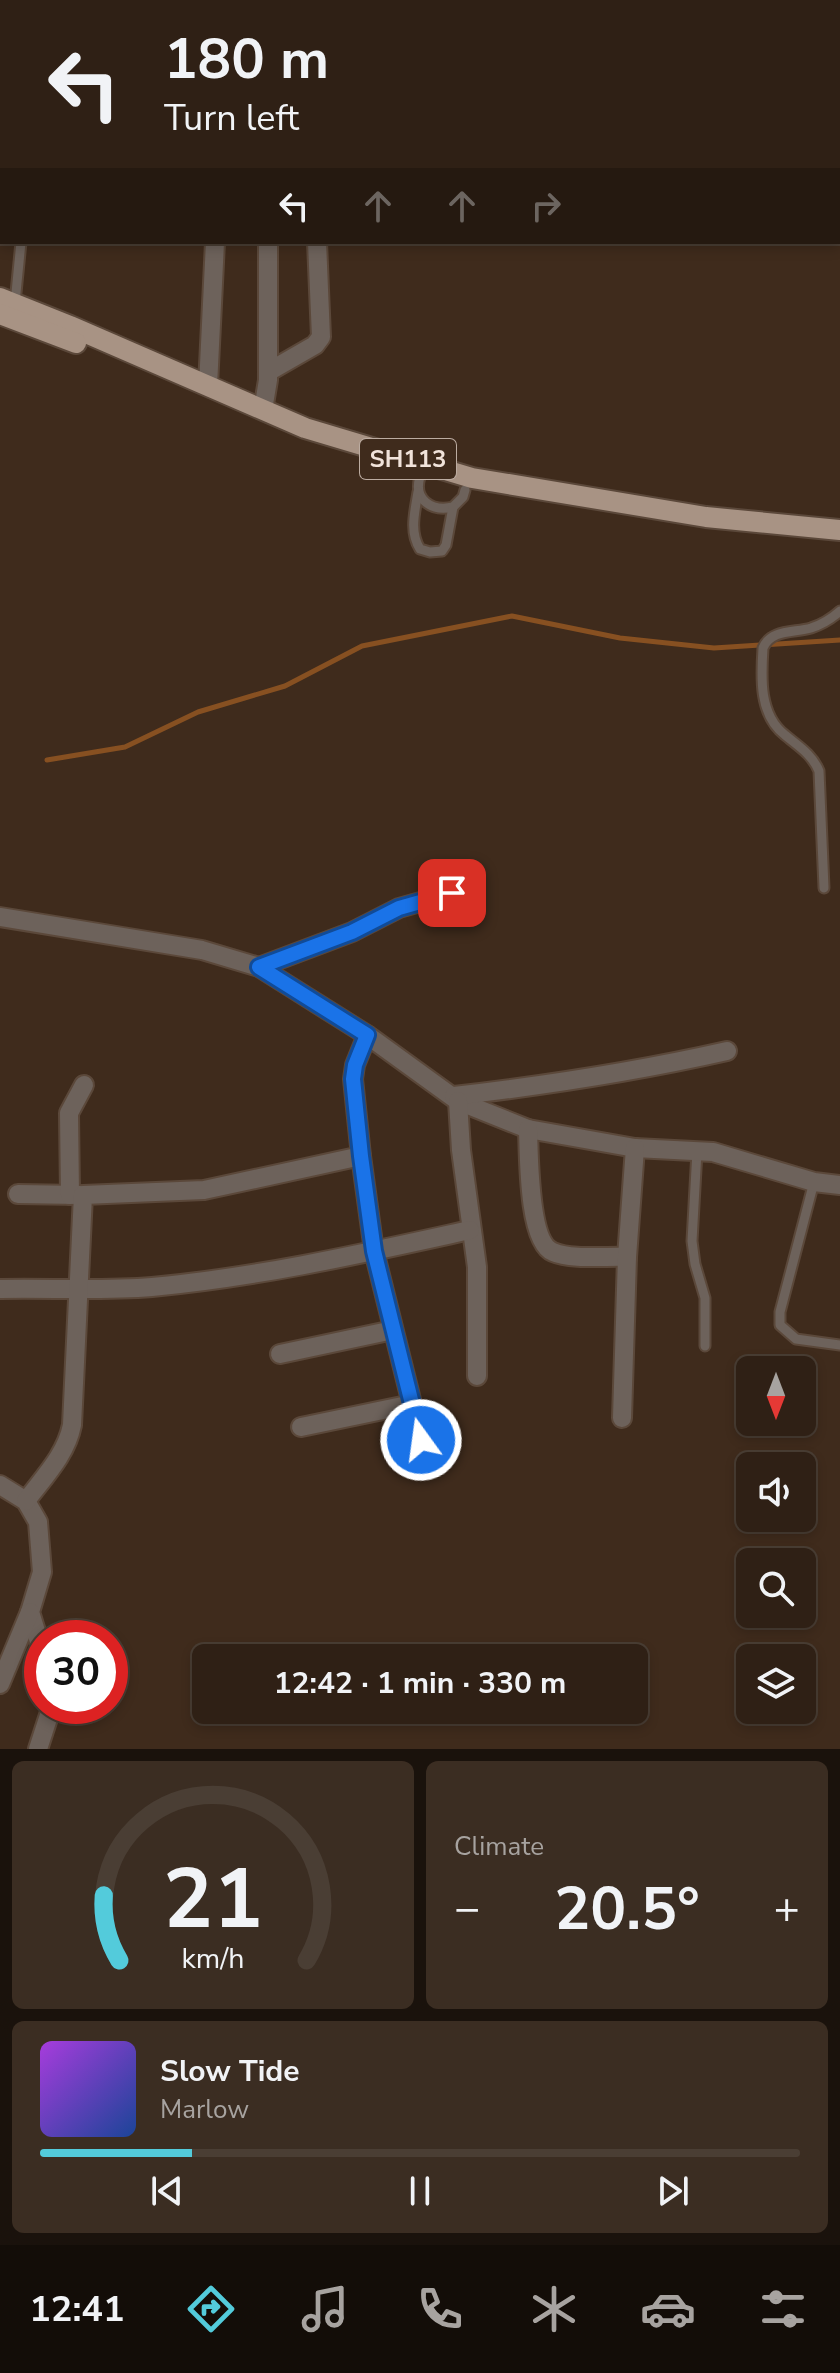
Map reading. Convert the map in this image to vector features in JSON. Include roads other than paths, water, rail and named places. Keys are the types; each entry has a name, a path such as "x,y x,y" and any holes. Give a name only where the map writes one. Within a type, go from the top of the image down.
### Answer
{"main road":[{"name":"SH113","path":"5,305 305,428 472,478 706,517 840,530"},
{"name":"SH113","path":"5,305 65,338 300,441 419,484 705,531 840,544"}],"street":[{"path":"208,386 215,244"},
{"path":"263,410 268,372 268,244"},
{"path":"268,372 315,345 321,337 317,244"},
{"path":"259,967 352,932 399,908 452,893"},
{"path":"0,917 202,950 259,967 367,1035 456,1098 528,1129 635,1148 713,1152 814,1182 840,1185"},
{"path":"367,1035 353,1079 361,1156 374,1251 421,1440"},
{"path":"456,1098 641,1071 727,1051"},
{"path":"26,1501 69,1441 72,1425 78,1287 76,1195 69,1113 84,1085"},
{"path":"456,1098 477,1280 477,1376"},
{"path":"528,1129 530,1180 542,1243 550,1251 562,1255 627,1257"},
{"path":"622,1418 627,1257 635,1148"},
{"path":"18,1194 204,1190 361,1156"},
{"path":"0,1289 148,1287 217,1280 470,1230"},
{"path":"280,1354 393,1330"},
{"path":"301,1427 412,1404"},
{"path":"0,1485 26,1501 38,1522 42,1572 30,1612 0,1684"},
{"path":"30,1612 32,1620"},
{"path":"38,1749 46,1724"}],"lane":[{"path":"5,305 20,244"},
{"path":"419,484 421,498 433,507 453,507"},
{"path":"419,484 413,525 415,541 420,549 430,552 442,551 446,545 453,507 463,497 465,490"},
{"path":"824,888 819,771 810,755 781,732 766,710 763,648 766,640 774,635 828,622 840,611"},
{"path":"697,1151 692,1241 705,1298 705,1346"},
{"path":"814,1182 780,1312 780,1325 796,1339 840,1345"}],"waterway":[{"path":"47,760 125,747 198,712 285,686 362,646 512,616 620,638 714,648 840,640"}]}
